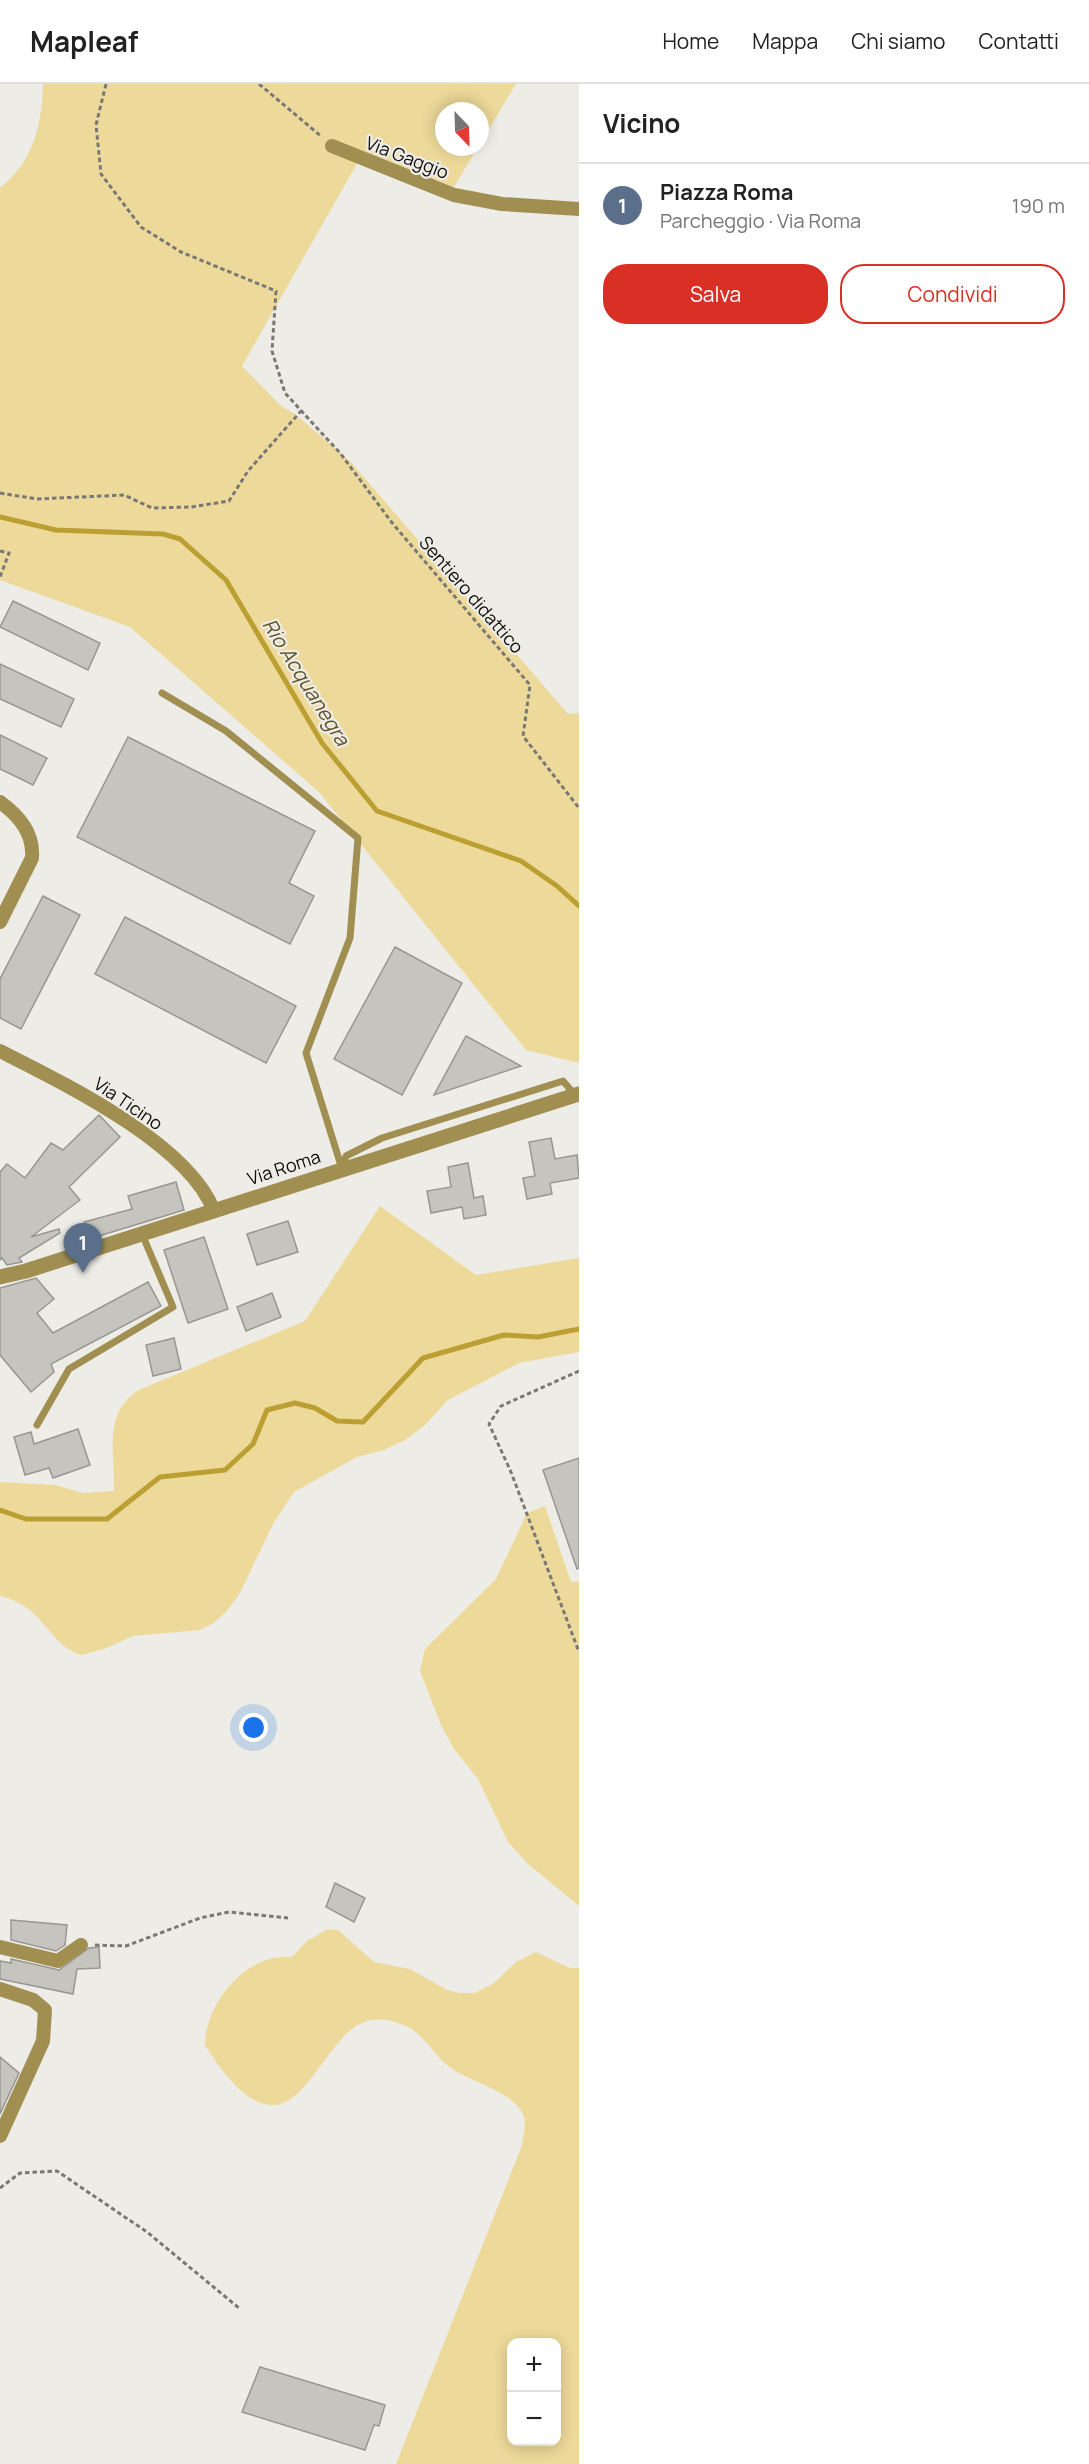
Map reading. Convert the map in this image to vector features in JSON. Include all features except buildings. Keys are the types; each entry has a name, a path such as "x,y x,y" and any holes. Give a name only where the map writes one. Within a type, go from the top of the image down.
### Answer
{"street":[{"name":"Via Gaggio","path":"332,146 454,195 502,204 579,209"},
{"path":"0,802 16,814 24,825 33,848 32,858 0,922"},
{"name":"Via Ticino","path":"0,1051 80,1092 133,1126 201,1184 214,1211"},
{"name":"Via Roma","path":"0,1277 26,1271 577,1094"},
{"path":"0,1947 58,1961 81,1945"},
{"path":"0,1989 33,2000 45,2010 43,2041 0,2136"}],"lane":[{"path":"162,693 226,731 358,838 351,938 306,1053 342,1169"},
{"path":"37,1425 69,1369 173,1307 142,1234"}],"path":[{"name":"Sentiero didattico","path":"106,84 96,125 101,174 141,227 181,252 276,291 272,351 285,393 340,453 393,525 530,685 523,736 579,808"},
{"path":"260,84 332,146"},
{"path":"0,493 37,499 124,495 152,508 191,507 229,501 248,471 301,411"},
{"path":"0,552 9,553 0,576"},
{"path":"579,1371 501,1406 489,1424 511,1472 579,1652"},
{"path":"81,1945 126,1946 200,1918 229,1912 288,1918"},
{"path":"0,2188 20,2173 57,2171 147,2232 239,2308"}],"shaded area":[{"path":"43,84 516,84 489,129 489,102 435,102 435,156 473,156 454,187 363,153 242,366 281,406 295,414 350,461 568,714 579,713 579,1063 526,1050 319,792 130,627 0,580 0,188 20,167 34,142"},
{"path":"380,1206 476,1275 579,1258 579,1352 519,1363 448,1400 424,1426 405,1440 384,1450 357,1457 294,1492 273,1524 240,1593 226,1612 212,1624 199,1630 133,1636 104,1649 81,1655 61,1643 27,1608 0,1596 0,1482 55,1485 83,1493 114,1491 113,1434 120,1409 129,1398 141,1389 305,1321"},
{"path":"545,1506 571,1582 579,1581 579,1906 528,1864 508,1842 478,1779 454,1749 441,1725 420,1671 425,1649 496,1579 527,1513"},
{"path":"328,1929 338,1930 374,1962 410,1969 447,1990 460,1993 475,1993 494,1983 516,1962 536,1952 570,1968 579,1968 579,2464 396,2464 521,2148 525,2121 522,2112 510,2099 450,2067 413,2030 388,2020 370,2020 347,2033 307,2083 286,2102 275,2105 264,2104 243,2093 225,2074 205,2045 212,2013 232,1983 245,1972 259,1963 275,1958 292,1957 307,1941"}],"waterway":[{"name":"Rio Acquanegra","path":"0,517 56,530 163,534 180,539 226,580 322,743 377,811 521,861 557,886 579,906"},
{"name":"Rio Acquanegra","path":"0,1510 26,1519 107,1519 160,1477 225,1470 253,1444 267,1410 295,1403 315,1408 337,1421 363,1422 423,1358 504,1335 538,1337 579,1329"}],"place":[{"name":"Piazza Roma","path":"83,1273"}]}
